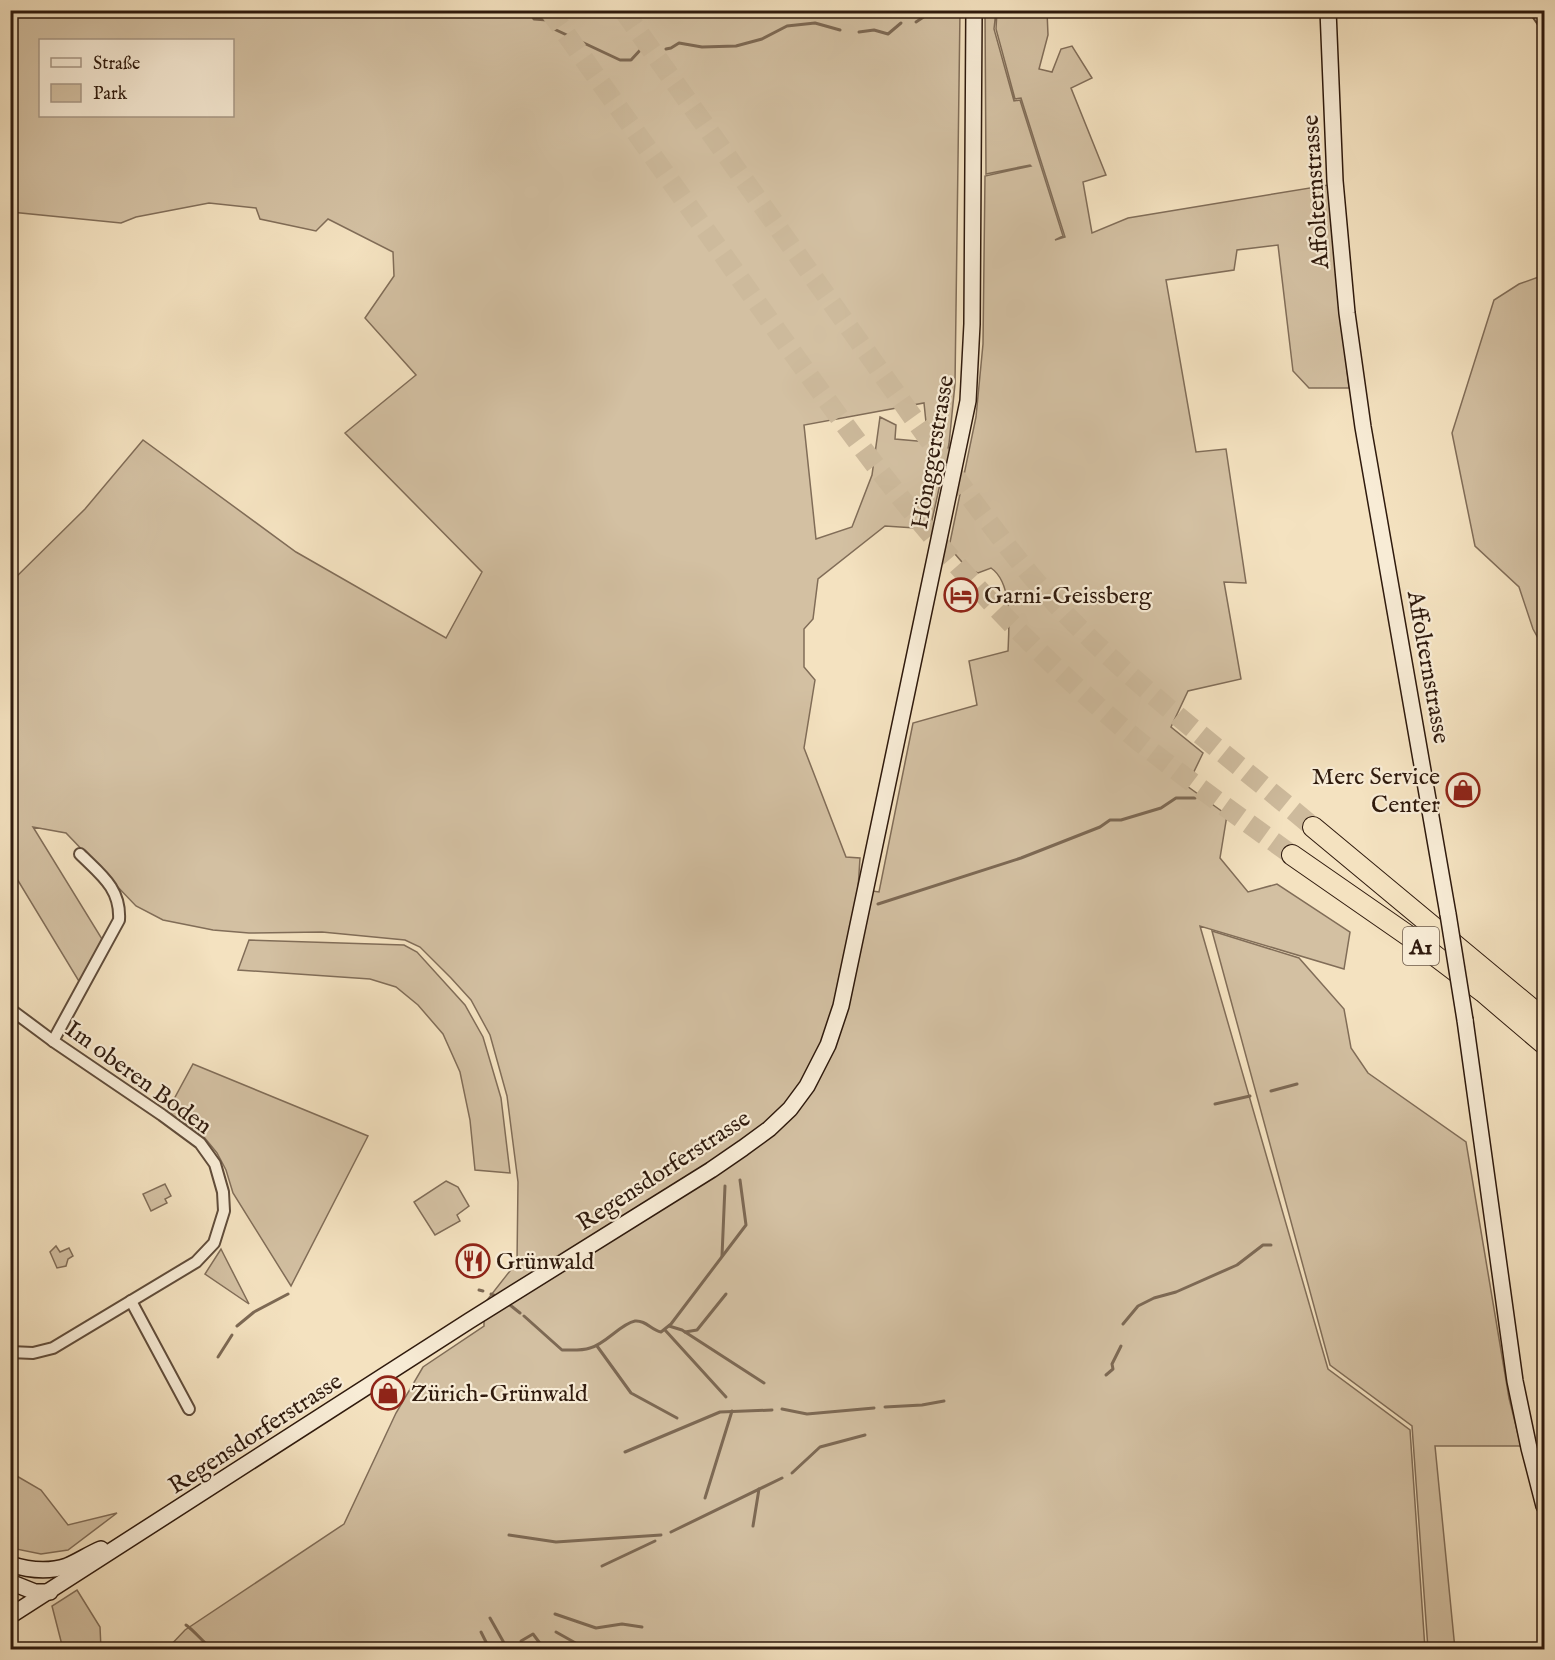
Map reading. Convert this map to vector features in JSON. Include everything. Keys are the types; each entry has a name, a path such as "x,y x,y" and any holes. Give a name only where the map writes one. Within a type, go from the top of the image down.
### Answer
{"highway":[{"name":"A1","path":"1313,827 1545,1018"},
{"name":"A1","path":"1292,855 1413,939 1483,992 1545,1044"}],"main road":[{"name":"Hönggerstrasse","path":"866,894 968,401 972,324 974,10"},
{"name":"Affolternstrasse","path":"1328,10 1335,181 1347,313 1363,427 1465,1020 1515,1380 1529,1448 1545,1506"},
{"name":"Regensdorferstrasse","path":"10,1616 230,1477 469,1321 711,1170 769,1129 790,1109 807,1086 828,1045 841,1006 866,894"},
{"name":"Regensdorferstrasse","path":"36,1570 66,1566 89,1554 112,1545 122,1544"},
{"path":"10,1564 36,1570 50,1592"},
{"path":"10,1582 35,1592 50,1592"}],"street":[{"path":"1535,10 1545,23"},
{"path":"53,1041 118,920 120,908 110,885 80,854"},
{"name":"Im oberen Boden","path":"10,1009 200,1143 215,1164 220,1176 224,1211 214,1243 190,1266 44,1352 23,1354 10,1352"},
{"path":"131,1301 189,1410"}],"green space":[{"path":"11,11 960,11 955,384 949,444 930,529 885,526 818,579 813,619 804,629 804,667 815,680 804,748 846,857 860,858 858,889 879,892 913,723 977,705 969,661 1008,651 1008,606 1003,584 998,575 991,568 978,573 968,569 949,547 976,417 983,344 985,176 1031,166 986,174 985,11 996,11 994,29 1014,101 1020,100 1063,236 1055,240 1065,237 1021,98 1015,99 996,29 997,11 1047,11 1048,35 1039,69 1052,72 1061,49 1072,46 1092,78 1071,88 1106,175 1083,182 1092,233 1128,218 1328,185 1349,388 1309,388 1293,371 1278,245 1237,250 1234,270 1166,280 1196,452 1226,449 1246,583 1224,582 1241,679 1188,691 1171,727 1203,753 1187,786 1227,815 1220,858 1248,892 1277,884 1350,932 1344,969 1200,926 1328,1369 1410,1430 1425,1649 167,1649 185,1630 344,1524 396,1413 423,1367 484,1326 484,1304 517,1262 518,1182 507,1096 490,1035 471,1000 420,947 405,940 322,932 249,933 213,930 163,920 136,906 66,833 33,827 102,939 80,983 11,869 11,582 85,509 143,440 296,552 446,638 482,572 345,433 416,375 365,318 394,276 393,252 328,219 316,231 260,219 256,208 209,203 136,217 121,223 11,212","holes":["924,403 928,442 895,439 896,425 880,417 872,475 852,527 816,539 804,425"]},
{"path":"1544,275 1544,649 1533,629 1519,587 1475,546 1452,433 1494,300 1519,284"},
{"path":"1212,931 1299,958 1344,1009 1351,1048 1368,1073 1466,1142 1509,1398 1521,1446 1435,1446 1455,1649 1428,1649 1412,1426 1330,1365"},
{"path":"249,940 404,945 417,952 465,1005 483,1037 501,1098 510,1173 475,1170 470,1120 460,1072 443,1034 418,1005 396,987 370,979 238,970"},
{"path":"193,1064 368,1136 291,1286 233,1193 226,1170 217,1153 204,1137 167,1112"},
{"path":"446,1181 458,1187 469,1206 457,1215 460,1221 435,1235 414,1202"},
{"path":"165,1184 171,1196 165,1199 167,1203 151,1211 143,1194"},
{"path":"56,1246 60,1252 69,1248 73,1256 68,1259 66,1266 57,1268 50,1252"},
{"path":"221,1249 224,1255 249,1304 205,1274"},
{"path":"15,1475 41,1490 68,1525 117,1513 68,1550 41,1554 11,1548 11,1477"},
{"path":"77,1590 100,1627 101,1649 57,1649 62,1645 52,1606"}],"waterway":[{"path":"528,10 534,19 547,20 554,29 620,60 631,60 643,47 651,45"},
{"path":"916,22 934,10"},
{"path":"666,49 679,43 702,47 736,46 762,39 787,26 815,23 840,30"},
{"path":"859,32 874,30 888,34 901,23"},
{"path":"878,904 1021,858 1100,827 1110,820 1121,820 1161,808 1176,798 1195,798"},
{"path":"1271,1091 1297,1084"},
{"path":"1215,1104 1250,1096"},
{"path":"524,1316 562,1350 583,1350 596,1346 635,1321 642,1322 661,1332 671,1324 746,1225 740,1180"},
{"path":"722,1256 725,1186"},
{"path":"1123,1324 1138,1306 1237,1265 1263,1245 1271,1245"},
{"path":"479,1290 483,1291"},
{"path":"237,1326 254,1312 288,1294"},
{"path":"491,1294 498,1297"},
{"path":"685,1332 697,1330 726,1294"},
{"path":"510,1305 520,1313"},
{"path":"669,1326 682,1330 764,1383"},
{"path":"665,1330 726,1397"},
{"path":"218,1357 232,1335"},
{"path":"597,1346 631,1393 677,1418"},
{"path":"1106,1375 1113,1369 1112,1364 1121,1346"},
{"path":"885,1407 944,1401"},
{"path":"782,1409 807,1414 874,1408"},
{"path":"625,1452 720,1412 772,1410"},
{"path":"705,1498 732,1411"},
{"path":"792,1473 820,1447 865,1435"},
{"path":"671,1532 782,1478"},
{"path":"753,1526 759,1489"},
{"path":"509,1535 556,1542 661,1535"},
{"path":"602,1566 655,1541"},
{"path":"555,1614 596,1628 622,1624 642,1627"},
{"path":"490,1618 508,1650"},
{"path":"186,1625 214,1650"},
{"path":"481,1632 490,1650"},
{"path":"556,1632 588,1650"},
{"path":"521,1641 533,1634 545,1650"},
{"path":"221,1650 227,1650"}],"tunnel":[{"path":"549,10 841,420 897,494 957,565 1025,637 1101,709 1178,772 1292,855"},
{"path":"623,10 964,489 1031,575 1055,603 1116,663 1313,827"}],"place":[{"name":"Garni-Geissberg","path":"961,595"},
{"name":"Merc Service Center","path":"1463,790"},
{"name":"Grünwald","path":"473,1261"},
{"name":"Zürich-Grünwald","path":"388,1393"}]}
